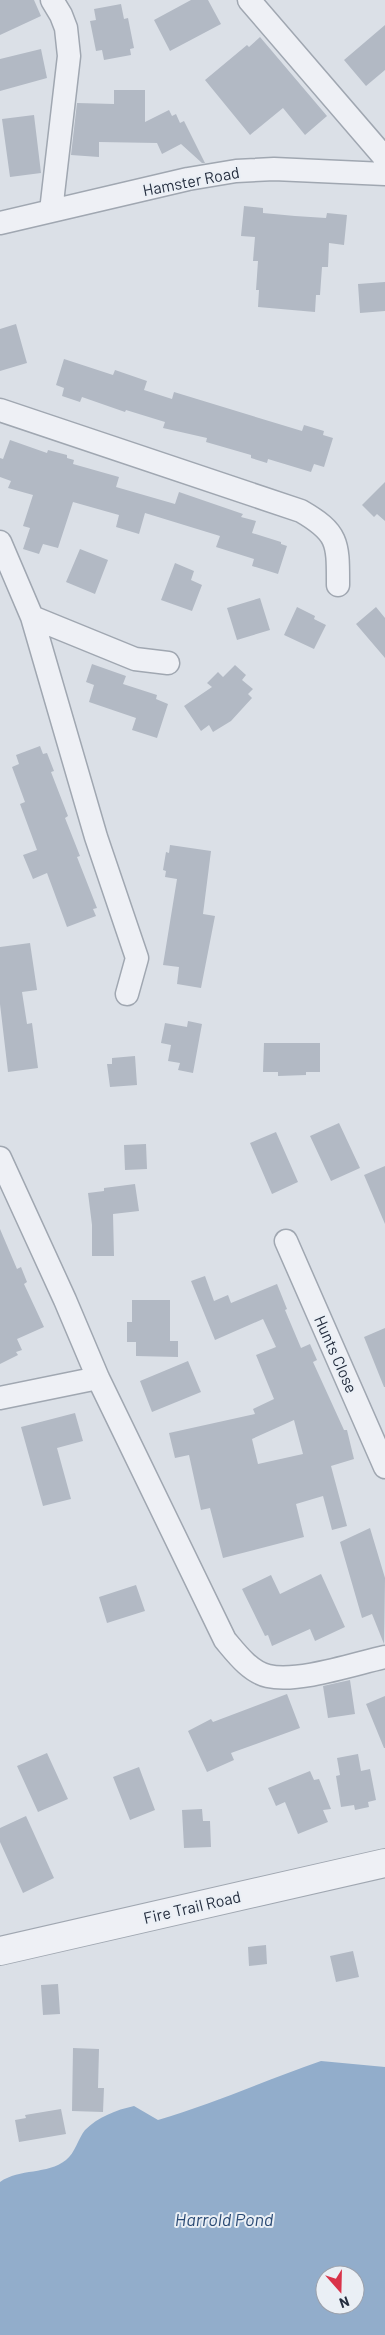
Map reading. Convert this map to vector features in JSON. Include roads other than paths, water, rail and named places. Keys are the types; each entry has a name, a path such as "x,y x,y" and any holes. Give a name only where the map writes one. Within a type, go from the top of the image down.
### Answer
{"street":[{"path":"50,211 69,56 66,28 52,0"},
{"path":"249,0 385,158"},
{"name":"Hamster Road","path":"0,223 188,178 236,170 274,169 385,174"},
{"path":"0,410 300,511 317,520 328,530 338,549 338,585"},
{"path":"0,542 32,618 96,837 137,958 127,994"},
{"path":"32,618 135,659 168,663"},
{"path":"0,1158 65,1300 98,1378 224,1640 242,1661 267,1676 286,1677 312,1674 385,1657"},
{"name":"Hunts Close","path":"286,1242 385,1467"},
{"path":"0,1398 98,1378"},
{"name":"Fire Trail Road","path":"0,1951 385,1863"}],"water":[{"name":"Harrold Pond","path":"321,2061 385,2067 385,2335 0,2335 0,2182 16,2175 59,2165 72,2154 85,2130 96,2121 114,2112 134,2106 158,2120 199,2107"}]}
